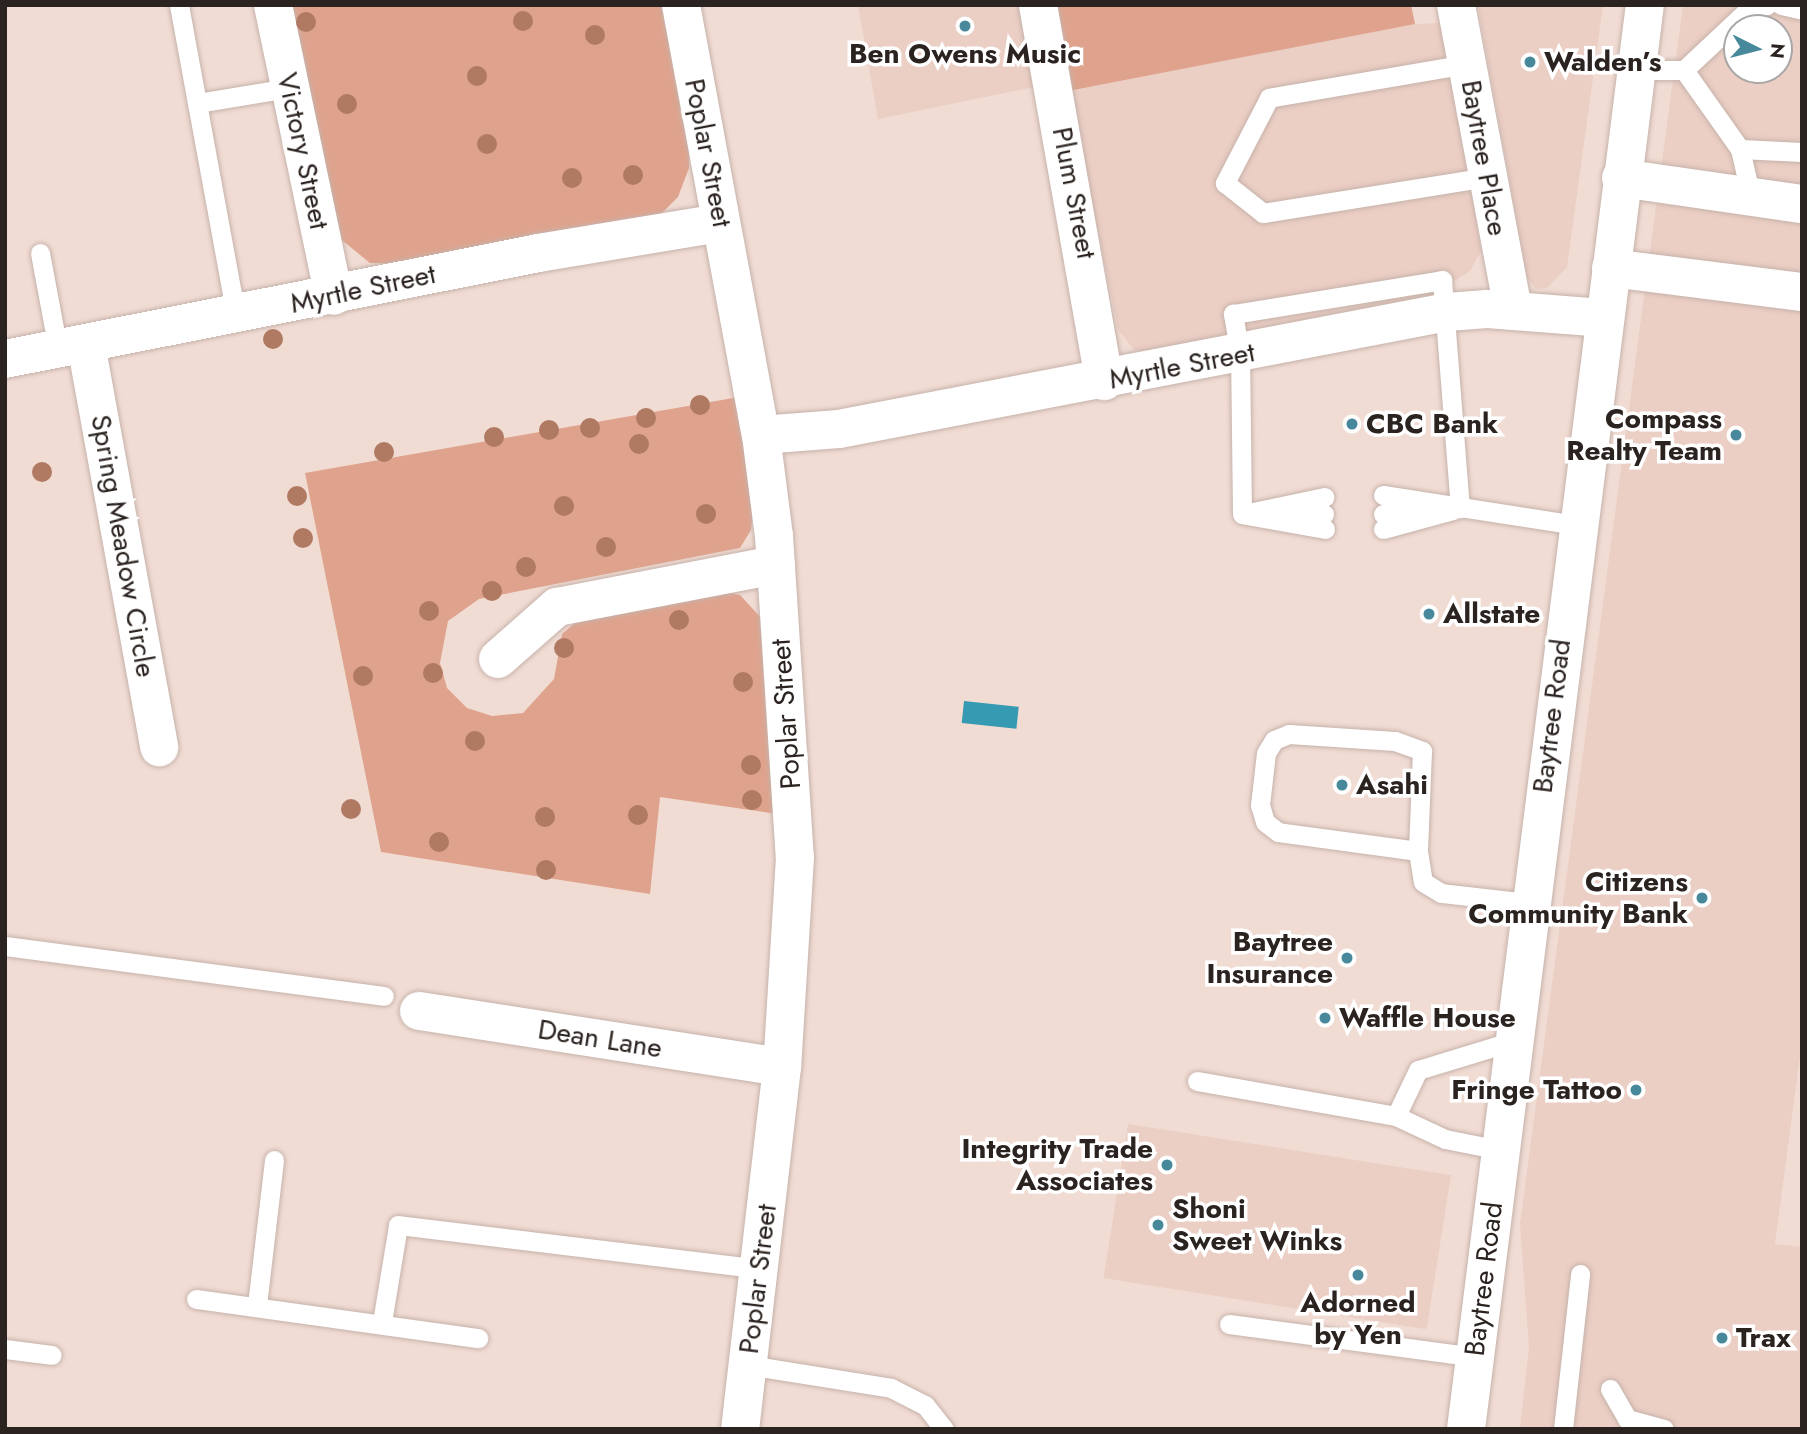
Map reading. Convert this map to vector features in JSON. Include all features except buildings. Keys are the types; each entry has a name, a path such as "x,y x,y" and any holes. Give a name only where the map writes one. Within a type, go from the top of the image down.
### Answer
{"street":[{"name":"Victory Street","path":"273,5 334,296"},
{"name":"Poplar Street","path":"681,5 761,435 776,565 795,857 782,1067 740,1429"},
{"name":"Plum Street","path":"1038,5 1104,381"},
{"name":"Baytree Place","path":"1456,5 1513,311"},
{"name":"Baytree Road","path":"1466,1429 1576,525 1645,5"},
{"path":"1621,178 1802,204"},
{"name":"Myrtle Street","path":"5,359 721,223"},
{"path":"1611,268 1802,292"},
{"name":"Myrtle Street","path":"761,435 839,429 1104,381 1447,312 1513,311 1603,318"},
{"name":"Spring Meadow Circle","path":"72,346 159,747"},
{"path":"498,659 557,607 776,565"},
{"name":"Dean Lane","path":"419,1011 782,1067"}],"lane":[{"path":"179,5 236,315"},
{"path":"1636,70 1684,70 1750,8 1767,5"},
{"path":"1781,5 1802,10"},
{"path":"1467,64 1269,98 1225,183 1263,213 1488,177"},
{"path":"1684,70 1740,149 1751,197"},
{"path":"197,103 289,88"},
{"path":"1740,149 1802,152"},
{"path":"40,253 72,346"},
{"path":"1447,312 1460,508"},
{"path":"1240,354 1242,514"},
{"path":"1383,513 1460,508 1576,525"},
{"path":"1242,514 1324,513 1242,514"},
{"path":"1418,851 1278,832 1265,822 1259,806 1266,753 1274,740 1289,734 1395,741 1422,751 1418,851 1423,882 1441,893 1529,903"},
{"path":"5,946 384,996"},
{"path":"1396,1116 1418,1070 1513,1041"},
{"path":"1197,1082 1396,1116 1445,1139 1500,1150"},
{"path":"257,1305 274,1160"},
{"path":"382,1322 398,1225 759,1269"},
{"path":"1563,1429 1580,1274"},
{"path":"196,1299 382,1322 478,1338"},
{"path":"1229,1324 1475,1357"},
{"path":"5,1349 52,1355"},
{"path":"748,1365 891,1388 925,1405 944,1429"},
{"path":"1610,1389 1627,1419 1664,1429"}],"shaded area":[{"path":"287,5 663,5 689,139 689,168 678,197 661,214 406,264 370,263 343,241 323,209"},
{"path":"858,5 1022,5 1039,86 878,119"},
{"path":"1052,5 1411,5 1415,24 1439,23 1447,35 1481,251 1470,271 1433,294 1152,351 1134,350 1118,329"},
{"path":"1052,5 1411,5 1415,24 1068,91"},
{"path":"1478,5 1603,5 1567,267 1547,288 1536,289 1527,277"},
{"path":"1683,5 1802,5 1802,1041 1775,1244 1802,1247 1802,1429 1520,1429 1529,1347 1520,1224"},
{"path":"739,397 755,494 751,530 740,548 479,599 448,621 440,663 447,688 467,708 492,716 523,713 554,679 562,634 575,623 726,592 740,595 764,621 778,814 660,797 650,894 381,852 305,473"},
{"path":"1128,1124 1451,1175 1427,1329 1104,1278"}],"water":[{"path":"964,701 1019,707 1016,729 962,723"}],"place":[{"name":"Ben Owens Music","path":"965,26"},
{"name":"Walden’s","path":"1530,62"},
{"name":"CBC Bank","path":"1352,424"},
{"name":"Compass Realty Team","path":"1736,435"},
{"name":"Allstate","path":"1429,614"},
{"name":"Asahi","path":"1342,785"},
{"name":"Citizens Community Bank","path":"1702,898"},
{"name":"Baytree Insurance","path":"1347,958"},
{"name":"Waffle House","path":"1325,1018"},
{"name":"Fringe Tattoo","path":"1636,1090"},
{"name":"Integrity Trade Associates","path":"1167,1165"},
{"name":"Shoni Sweet Winks","path":"1158,1225"},
{"name":"Adorned by Yen","path":"1358,1275"},
{"name":"Trax","path":"1722,1338"}]}
